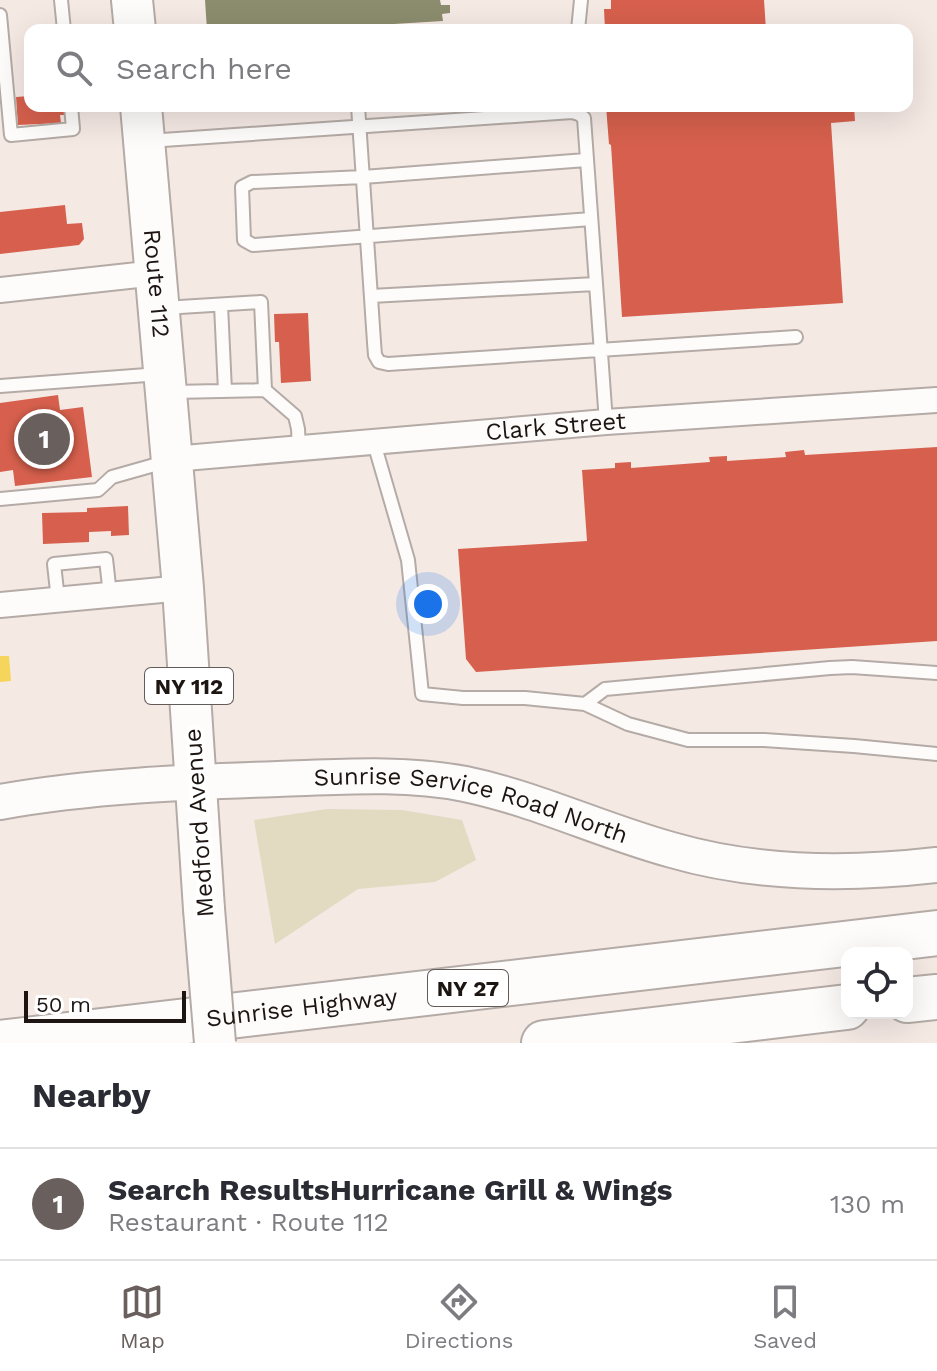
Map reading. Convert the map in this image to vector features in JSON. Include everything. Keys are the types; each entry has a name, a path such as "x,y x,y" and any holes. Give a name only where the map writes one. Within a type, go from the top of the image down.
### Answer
{"highway":[{"name":"Sunrise Highway","path":"0,1043 937,933"},
{"path":"913,999 937,997"},
{"path":"544,1043 841,1008"}],"main road":[{"path":"132,0 134,24"},
{"name":"Route 112","path":"143,124 173,459"},
{"name":"Medford Avenue","path":"173,459 215,1043"},
{"name":"Sunrise Service Road North","path":"0,802 196,783 357,777 431,779 547,806 639,841 715,860 834,872 937,865"}],"street":[{"path":"0,290 158,290"},
{"name":"Clark Street","path":"173,459 606,422 937,400"},
{"path":"0,605 183,588"}],"lane":[{"path":"61,0 63,24"},
{"path":"579,24 581,0"},
{"path":"0,15 11,135 73,129 72,112"},
{"path":"358,112 375,355 379,362 388,364 796,337"},
{"path":"143,124 359,127 572,112"},
{"path":"580,112 584,118 606,422"},
{"path":"586,160 252,182 242,187 244,240 253,245 591,219"},
{"path":"371,296 595,284"},
{"path":"158,290 221,305 261,302 265,390"},
{"path":"221,305 225,391"},
{"path":"0,386 166,383 225,391 265,390 295,416 299,448"},
{"path":"374,443 408,560 422,694 585,704 628,724 688,740 764,740 936,753"},
{"path":"0,499 98,490 112,477 173,459"},
{"path":"58,600 54,564 93,560 106,559 110,595"},
{"path":"585,704 605,689 830,668 937,673"}],"shaded area":[{"path":"327,809 402,810 462,820 476,860 435,882 358,889 275,944 254,820"}],"building: Homes":[{"path":"0,656 9,656 11,681 0,682"}],"building: Shops":[{"path":"611,0 764,0 766,24 605,24 604,9 611,9"},
{"path":"24,96 24,112 66,112 66,115 60,115 61,123 18,125 16,97"},
{"path":"606,112 854,112 855,121 831,123 843,303 622,317"},
{"path":"65,205 67,224 82,223 84,239 79,245 0,254 0,212"},
{"path":"308,313 311,381 281,383 274,314"},
{"path":"58,395 60,410 83,407 92,477 15,486 13,470 0,472 0,403"},
{"path":"937,447 937,641 476,672 466,659 458,549 587,541 582,470 615,468 615,463 631,462 631,468 710,462 709,457 727,456 727,461 786,457 785,452 804,450 805,455"},
{"path":"128,506 129,535 111,536 111,531 89,532 89,542 43,544 42,513 87,512 87,508"}],"building: Industry":[{"path":"205,0 440,0 441,5 450,5 450,13 442,14 443,21 207,24"}],"place":[{"name":"Search ResultsHurricane Grill & Wings","path":"44,439"}]}
